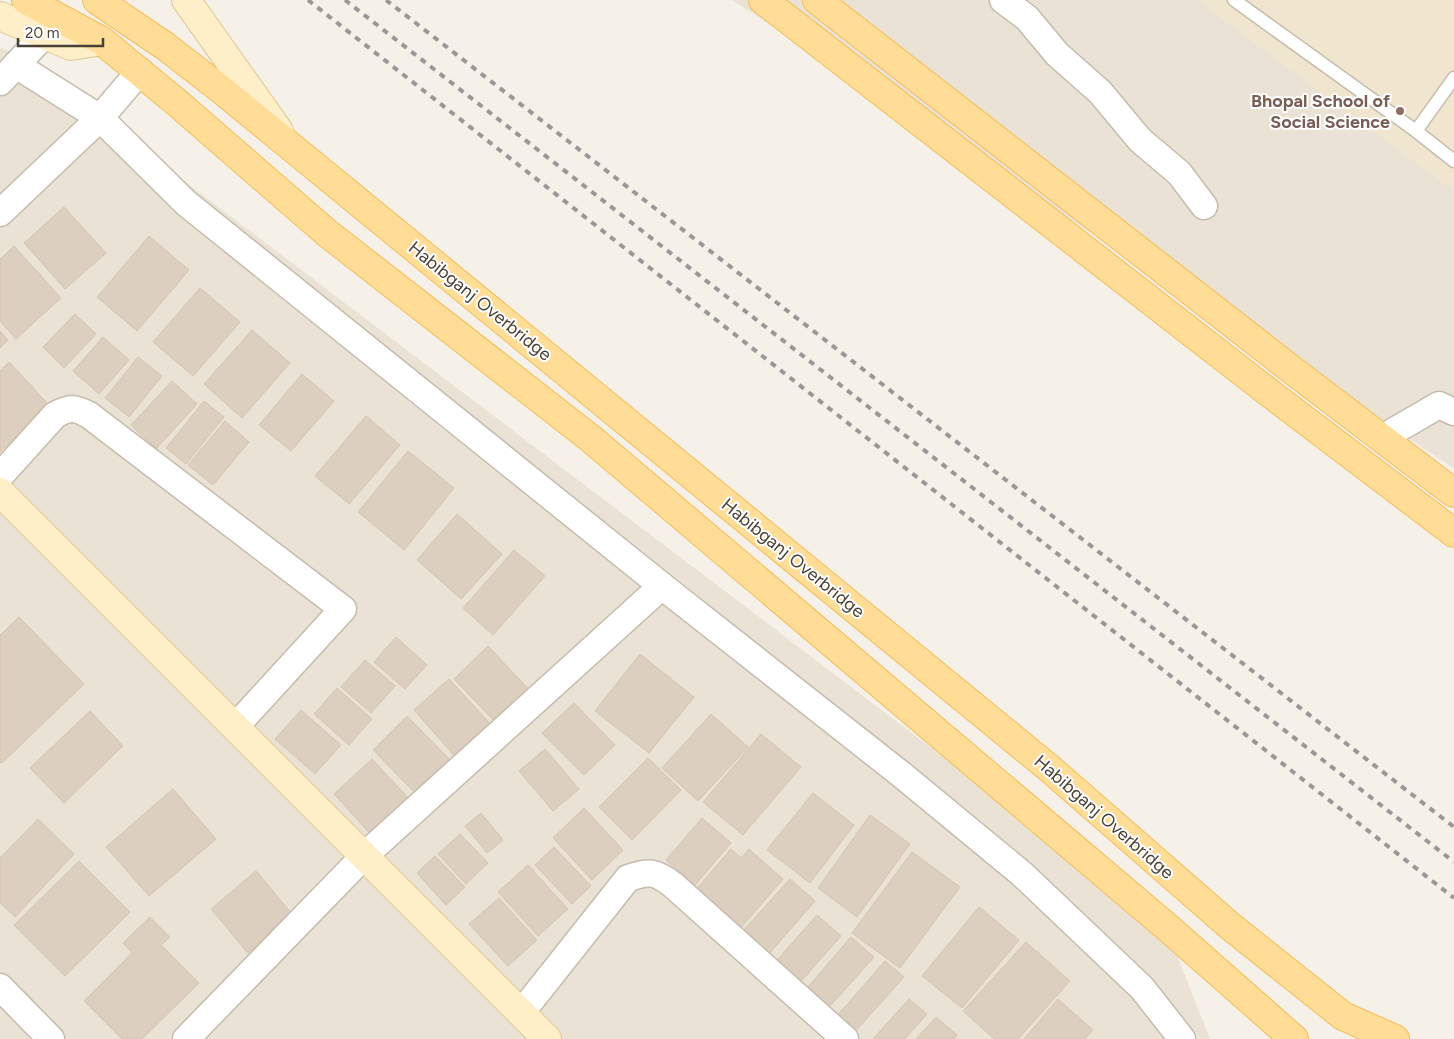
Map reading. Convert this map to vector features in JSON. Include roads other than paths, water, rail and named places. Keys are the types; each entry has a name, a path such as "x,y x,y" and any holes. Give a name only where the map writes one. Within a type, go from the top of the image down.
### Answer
{"main road":[{"path":"26,0 102,40 327,233 590,438 1167,926 1294,1039"},
{"name":"Habibganj Overbridge","path":"97,0 195,69 287,144 1042,762 1230,926 1342,1016 1395,1039"},
{"path":"763,0 1454,533"},
{"path":"817,0 1454,493"}],"street":[{"path":"186,0 287,144"},
{"path":"1003,0 1027,18 1057,54 1100,92 1140,140 1179,173 1204,206"},
{"path":"0,16 71,46 102,40"},
{"path":"44,35 8,73 100,118 186,203 662,586 902,775 1022,874 1142,988 1182,1039"},
{"path":"0,213 100,118 140,71"},
{"path":"1382,438 1438,405 1454,412"},
{"path":"0,476 55,415 65,409 77,408 89,415 343,609 235,727"},
{"path":"0,492 547,1039"},
{"path":"186,1039 364,856 662,586"},
{"path":"521,1013 628,878 642,873 653,872 673,884 845,1039"},
{"path":"0,986 51,1039"}],"lane":[{"path":"1234,0 1416,131 1454,161"},
{"path":"1416,131 1454,78"}],"railway":[{"path":"308,0 1454,898"},
{"path":"345,0 1454,862"},
{"path":"386,0 1454,827"}],"place":[{"name":"Bhopal School of Social Science","path":"1400,111"}]}
